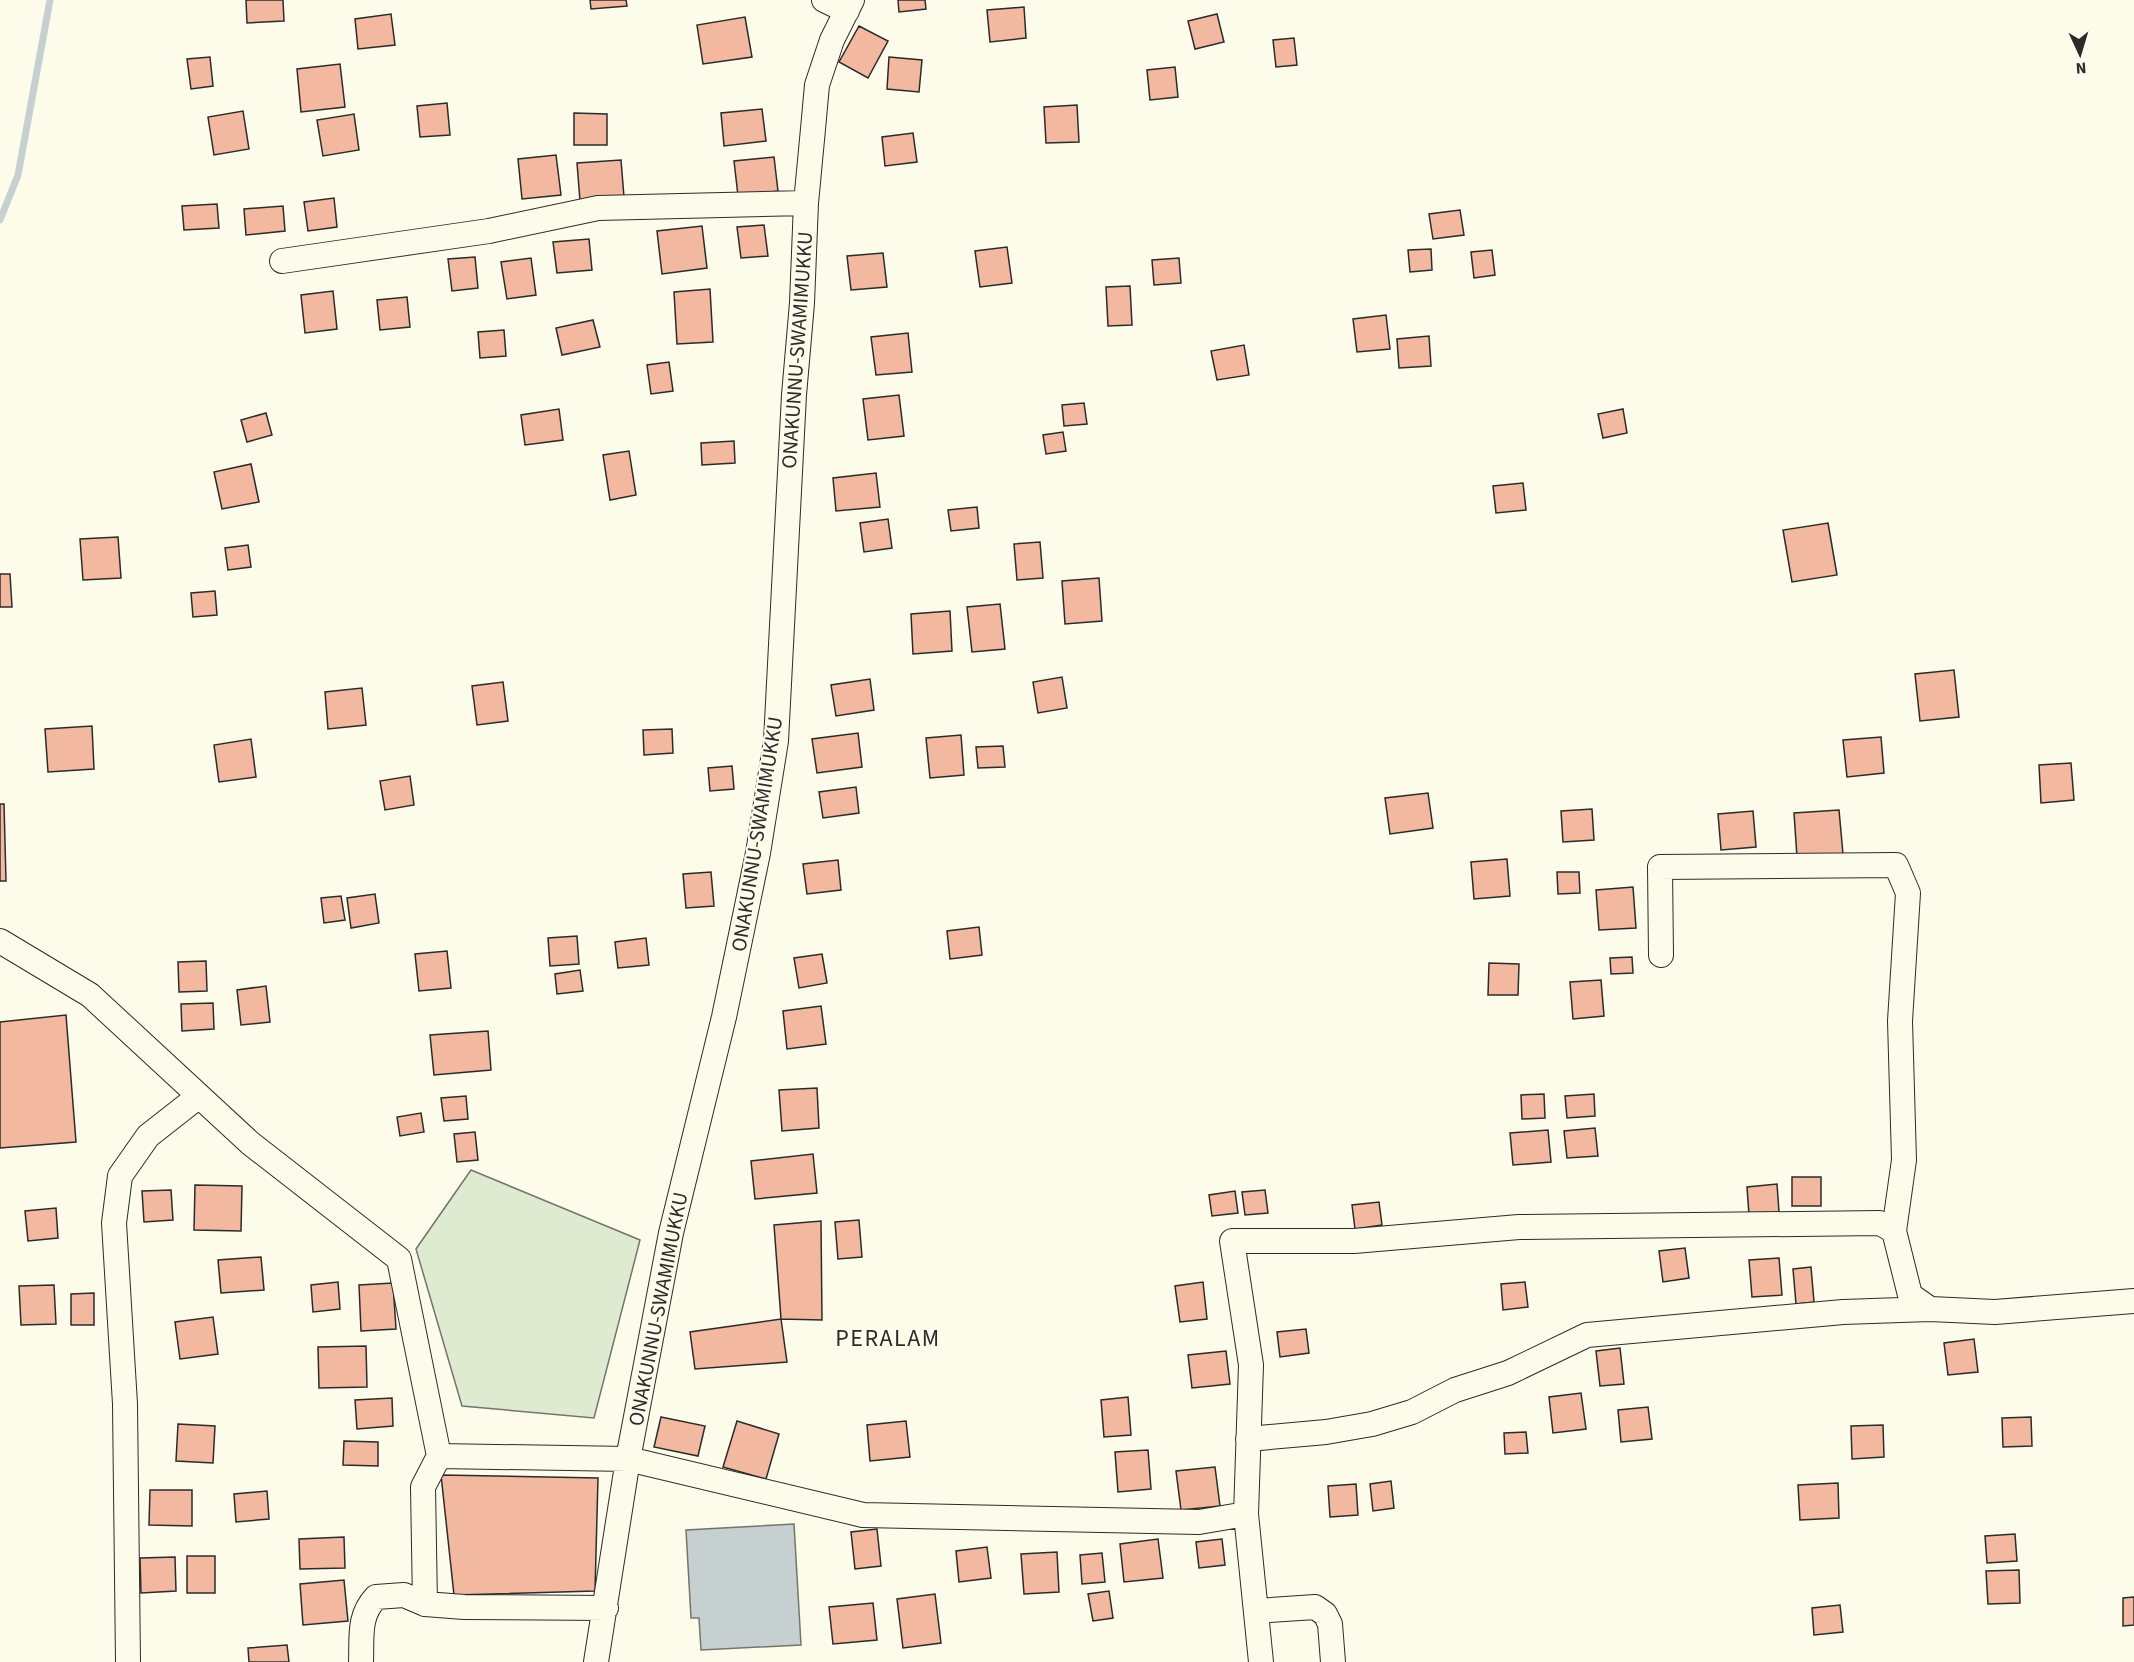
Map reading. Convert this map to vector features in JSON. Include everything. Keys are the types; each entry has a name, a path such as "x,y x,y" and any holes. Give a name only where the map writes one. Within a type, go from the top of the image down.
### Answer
{"street":[{"path":"824,0 849,5"},
{"name":"ONAKUNNU-SWAMIMUKKU","path":"596,1662 628,1459 671,1233 724,1017 758,853 776,741 789,472 802,303 806,203 818,85 832,40 849,5"},
{"path":"282,261 489,231 598,208 806,203"},
{"path":"1661,955 1660,867 1896,865 1908,893 1899,1021 1904,1160 1894,1231 1910,1294 1930,1309"},
{"path":"0,941 90,995 250,1143 399,1259 439,1455 423,1487 425,1604"},
{"path":"128,1662 125,1404 114,1223 120,1176 148,1136 198,1096"},
{"path":"1261,1662 1246,1514 1251,1365 1232,1241 1354,1241 1519,1227 1880,1223 1894,1231"},
{"path":"1248,1439 1326,1432 1372,1424 1412,1412 1455,1390 1508,1373 1587,1335 1843,1312 1930,1309 1995,1312 2134,1301"},
{"path":"439,1455 628,1459 863,1515 1199,1522 1246,1514"},
{"path":"362,1662 363,1616 369,1604 376,1597 404,1595 425,1604 503,1608 606,1608"},
{"path":"1256,1611 1315,1607 1325,1614 1330,1624 1333,1662"}],"green space":[{"path":"471,1170 640,1240 594,1418 462,1406 416,1249"}],"shaded area":[{"path":"794,1524 801,1645 701,1650 699,1618 691,1618 686,1530"}],"building":[{"path":"246,0 283,0 284,21 247,23"},
{"path":"590,0 626,0 627,6 591,9"},
{"path":"898,0 925,0 926,9 899,12"},
{"path":"1024,7 1026,38 990,42 987,10"},
{"path":"391,14 395,45 358,49 355,19"},
{"path":"1217,14 1224,42 1195,49 1188,21"},
{"path":"745,17 752,57 703,64 697,25"},
{"path":"859,26 888,41 868,78 839,62"},
{"path":"1294,38 1297,65 1276,67 1273,40"},
{"path":"210,57 213,86 191,89 187,59"},
{"path":"889,57 922,60 919,92 887,89"},
{"path":"340,64 345,107 301,112 297,69"},
{"path":"1175,67 1178,97 1150,100 1147,70"},
{"path":"447,103 450,135 420,137 417,106"},
{"path":"1077,105 1079,142 1046,143 1044,107"},
{"path":"762,109 766,141 724,146 721,113"},
{"path":"243,111 249,149 214,155 208,117"},
{"path":"574,113 607,114 607,145 574,145"},
{"path":"354,114 359,150 323,156 317,120"},
{"path":"913,133 917,162 885,166 882,137"},
{"path":"556,155 561,195 522,199 518,159"},
{"path":"774,157 778,191 738,196 734,161"},
{"path":"621,160 624,197 580,201 577,163"},
{"path":"334,198 337,227 308,231 304,202"},
{"path":"217,204 219,228 184,230 182,206"},
{"path":"283,206 285,231 246,235 244,209"},
{"path":"1460,210 1464,235 1433,239 1429,214"},
{"path":"764,225 768,256 741,258 737,227"},
{"path":"702,226 707,268 662,274 657,231"},
{"path":"589,239 592,270 557,273 553,242"},
{"path":"1007,247 1012,283 980,287 975,251"},
{"path":"1431,249 1432,270 1410,272 1408,250"},
{"path":"1492,250 1495,275 1474,278 1471,252"},
{"path":"883,253 887,287 851,290 847,256"},
{"path":"475,257 478,288 452,291 448,259"},
{"path":"531,258 536,295 507,299 501,262"},
{"path":"1179,258 1181,283 1154,285 1152,260"},
{"path":"1130,286 1132,325 1108,326 1106,287"},
{"path":"710,289 713,342 677,344 674,292"},
{"path":"333,291 337,329 305,333 301,295"},
{"path":"407,297 410,327 380,330 377,300"},
{"path":"1386,315 1390,349 1357,352 1353,319"},
{"path":"593,320 600,347 562,355 556,328"},
{"path":"504,330 506,356 480,358 478,332"},
{"path":"908,333 912,372 876,375 871,337"},
{"path":"1429,336 1431,366 1399,368 1397,339"},
{"path":"1244,345 1249,375 1217,380 1211,351"},
{"path":"669,362 673,391 651,394 647,365"},
{"path":"899,395 904,436 868,440 863,399"},
{"path":"1084,403 1087,424 1064,426 1062,405"},
{"path":"559,409 563,440 525,445 521,415"},
{"path":"1623,409 1627,433 1603,438 1598,414"},
{"path":"266,413 272,435 247,442 241,420"},
{"path":"1063,432 1066,451 1046,454 1043,435"},
{"path":"734,441 735,463 702,465 701,443"},
{"path":"629,451 636,495 610,500 603,455"},
{"path":"251,464 259,502 222,509 214,472"},
{"path":"876,473 880,507 836,511 833,478"},
{"path":"1523,483 1526,510 1496,513 1493,486"},
{"path":"977,507 979,528 951,531 948,510"},
{"path":"888,519 892,548 864,552 860,523"},
{"path":"1828,523 1837,575 1792,582 1783,530"},
{"path":"118,537 121,578 83,580 80,539"},
{"path":"1040,542 1043,578 1017,580 1014,544"},
{"path":"248,545 251,567 228,570 225,548"},
{"path":"0,574 10,574 12,607 0,607"},
{"path":"1099,578 1102,621 1065,624 1062,581"},
{"path":"215,591 217,615 193,617 191,593"},
{"path":"1000,604 1005,649 972,652 967,607"},
{"path":"950,611 952,651 913,654 911,614"},
{"path":"1954,670 1959,717 1920,721 1915,674"},
{"path":"1062,677 1067,708 1038,713 1033,682"},
{"path":"870,679 874,710 836,716 831,685"},
{"path":"503,682 508,721 477,725 472,686"},
{"path":"362,688 366,725 328,729 325,692"},
{"path":"92,726 94,769 48,772 45,729"},
{"path":"672,729 673,753 644,755 643,730"},
{"path":"858,733 862,767 817,773 812,739"},
{"path":"961,735 964,775 930,778 926,738"},
{"path":"1881,737 1884,773 1847,777 1843,740"},
{"path":"251,739 256,777 219,782 214,745"},
{"path":"1003,746 1005,767 978,768 976,747"},
{"path":"2071,763 2074,800 2041,803 2039,765"},
{"path":"732,766 734,789 710,791 708,768"},
{"path":"410,776 414,805 385,810 380,781"},
{"path":"856,787 859,813 823,818 819,792"},
{"path":"1428,793 1433,828 1390,834 1385,798"},
{"path":"0,804 4,804 6,881 0,881"},
{"path":"1592,809 1594,840 1563,842 1561,811"},
{"path":"1839,810 1843,854 1797,857 1794,813"},
{"path":"1753,811 1756,847 1721,850 1718,814"},
{"path":"1507,859 1510,896 1474,899 1471,862"},
{"path":"838,860 841,890 807,894 803,864"},
{"path":"711,872 714,906 686,908 683,874"},
{"path":"1557,872 1579,872 1580,893 1558,894"},
{"path":"1633,887 1636,928 1599,930 1596,890"},
{"path":"375,894 379,923 351,928 347,898"},
{"path":"341,896 345,920 324,923 321,898"},
{"path":"979,927 982,955 950,959 947,931"},
{"path":"577,936 579,964 550,966 548,938"},
{"path":"646,938 649,965 618,968 615,942"},
{"path":"447,951 451,988 419,991 415,954"},
{"path":"822,954 827,983 799,988 794,958"},
{"path":"1632,957 1633,973 1611,974 1610,958"},
{"path":"206,961 207,991 179,992 178,962"},
{"path":"1489,963 1519,964 1518,995 1488,995"},
{"path":"580,970 583,991 557,994 555,974"},
{"path":"1601,980 1604,1016 1573,1019 1570,982"},
{"path":"266,986 270,1022 241,1025 237,990"},
{"path":"213,1003 214,1029 182,1031 181,1004"},
{"path":"821,1006 826,1044 787,1049 783,1011"},
{"path":"66,1015 76,1142 0,1148 0,1022"},
{"path":"488,1031 491,1070 434,1075 430,1035"},
{"path":"817,1088 819,1128 782,1131 779,1090"},
{"path":"1544,1094 1545,1118 1522,1119 1521,1095"},
{"path":"1594,1094 1595,1116 1567,1118 1565,1096"},
{"path":"466,1096 468,1119 444,1121 441,1098"},
{"path":"421,1113 424,1132 400,1136 397,1117"},
{"path":"1595,1128 1598,1156 1567,1158 1564,1131"},
{"path":"1548,1130 1551,1162 1513,1165 1510,1133"},
{"path":"475,1132 478,1160 457,1162 454,1134"},
{"path":"813,1154 817,1193 755,1199 751,1161"},
{"path":"1792,1177 1821,1177 1821,1206 1792,1206"},
{"path":"1777,1184 1779,1212 1749,1215 1747,1187"},
{"path":"195,1185 242,1186 241,1231 194,1230"},
{"path":"171,1190 173,1220 144,1222 142,1191"},
{"path":"1265,1190 1268,1213 1245,1215 1242,1192"},
{"path":"1235,1191 1238,1213 1212,1216 1209,1195"},
{"path":"1379,1202 1382,1225 1355,1229 1352,1205"},
{"path":"56,1208 58,1238 28,1241 25,1211"},
{"path":"859,1220 862,1257 838,1259 835,1222"},
{"path":"821,1221 822,1320 781,1319 774,1225"},
{"path":"1685,1248 1689,1278 1663,1282 1659,1251"},
{"path":"261,1257 264,1290 221,1293 218,1260"},
{"path":"1779,1258 1782,1295 1752,1297 1749,1260"},
{"path":"1811,1267 1814,1302 1796,1304 1793,1269"},
{"path":"338,1282 340,1309 313,1312 311,1285"},
{"path":"1203,1282 1207,1319 1180,1322 1175,1286"},
{"path":"1525,1282 1528,1307 1503,1310 1501,1284"},
{"path":"393,1283 396,1329 361,1331 359,1285"},
{"path":"54,1285 56,1324 21,1325 19,1286"},
{"path":"94,1293 94,1325 71,1325 71,1294"},
{"path":"213,1317 218,1354 180,1359 175,1322"},
{"path":"781,1319 787,1362 695,1369 690,1332"},
{"path":"1306,1329 1309,1353 1280,1357 1277,1332"},
{"path":"1974,1339 1978,1372 1948,1375 1944,1343"},
{"path":"366,1346 367,1387 319,1388 318,1347"},
{"path":"1620,1348 1624,1384 1600,1386 1596,1351"},
{"path":"1226,1351 1230,1384 1192,1388 1188,1355"},
{"path":"1581,1393 1586,1429 1553,1433 1549,1397"},
{"path":"1128,1397 1131,1435 1104,1437 1101,1400"},
{"path":"392,1398 393,1426 357,1429 355,1400"},
{"path":"1648,1407 1652,1439 1621,1442 1618,1410"},
{"path":"661,1417 705,1426 698,1456 654,1447"},
{"path":"2031,1417 2032,1446 2003,1447 2002,1418"},
{"path":"737,1421 779,1434 766,1479 723,1467"},
{"path":"906,1421 910,1457 870,1461 867,1425"},
{"path":"178,1424 215,1426 213,1463 176,1461"},
{"path":"1883,1425 1884,1457 1852,1459 1851,1426"},
{"path":"1526,1432 1528,1453 1505,1454 1504,1433"},
{"path":"344,1441 378,1442 378,1466 343,1465"},
{"path":"1148,1450 1151,1489 1118,1492 1115,1452"},
{"path":"1215,1467 1220,1506 1181,1510 1176,1471"},
{"path":"441,1475 598,1478 595,1591 454,1595"},
{"path":"1391,1481 1394,1508 1373,1511 1370,1484"},
{"path":"1838,1483 1839,1518 1800,1520 1798,1485"},
{"path":"1356,1484 1358,1515 1330,1517 1328,1486"},
{"path":"150,1490 192,1490 192,1526 149,1525"},
{"path":"267,1491 269,1519 236,1522 234,1494"},
{"path":"877,1529 881,1566 855,1569 851,1532"},
{"path":"2015,1534 2017,1561 1987,1563 1985,1536"},
{"path":"344,1537 345,1568 300,1569 299,1539"},
{"path":"1158,1539 1163,1578 1124,1582 1120,1544"},
{"path":"1222,1539 1225,1565 1199,1568 1196,1542"},
{"path":"987,1547 991,1578 959,1582 956,1551"},
{"path":"1057,1552 1059,1592 1024,1594 1021,1554"},
{"path":"1102,1553 1105,1582 1082,1584 1080,1555"},
{"path":"187,1556 215,1556 215,1593 187,1593"},
{"path":"175,1557 176,1591 141,1593 140,1558"},
{"path":"2019,1570 2020,1603 1988,1604 1986,1571"},
{"path":"344,1580 348,1621 303,1625 300,1584"},
{"path":"1109,1591 1113,1618 1093,1621 1088,1594"},
{"path":"935,1594 941,1643 903,1648 897,1599"},
{"path":"2134,1597 2134,1625 2123,1626 2123,1598"},
{"path":"873,1603 877,1640 833,1644 829,1607"},
{"path":"1840,1605 1843,1632 1814,1635 1812,1608"},
{"path":"287,1645 289,1662 249,1662 248,1648"}],"waterway":[{"path":"0,220 18,175 50,0"}],"district":[{"name":"PERALAM","path":"888,1338"}]}
